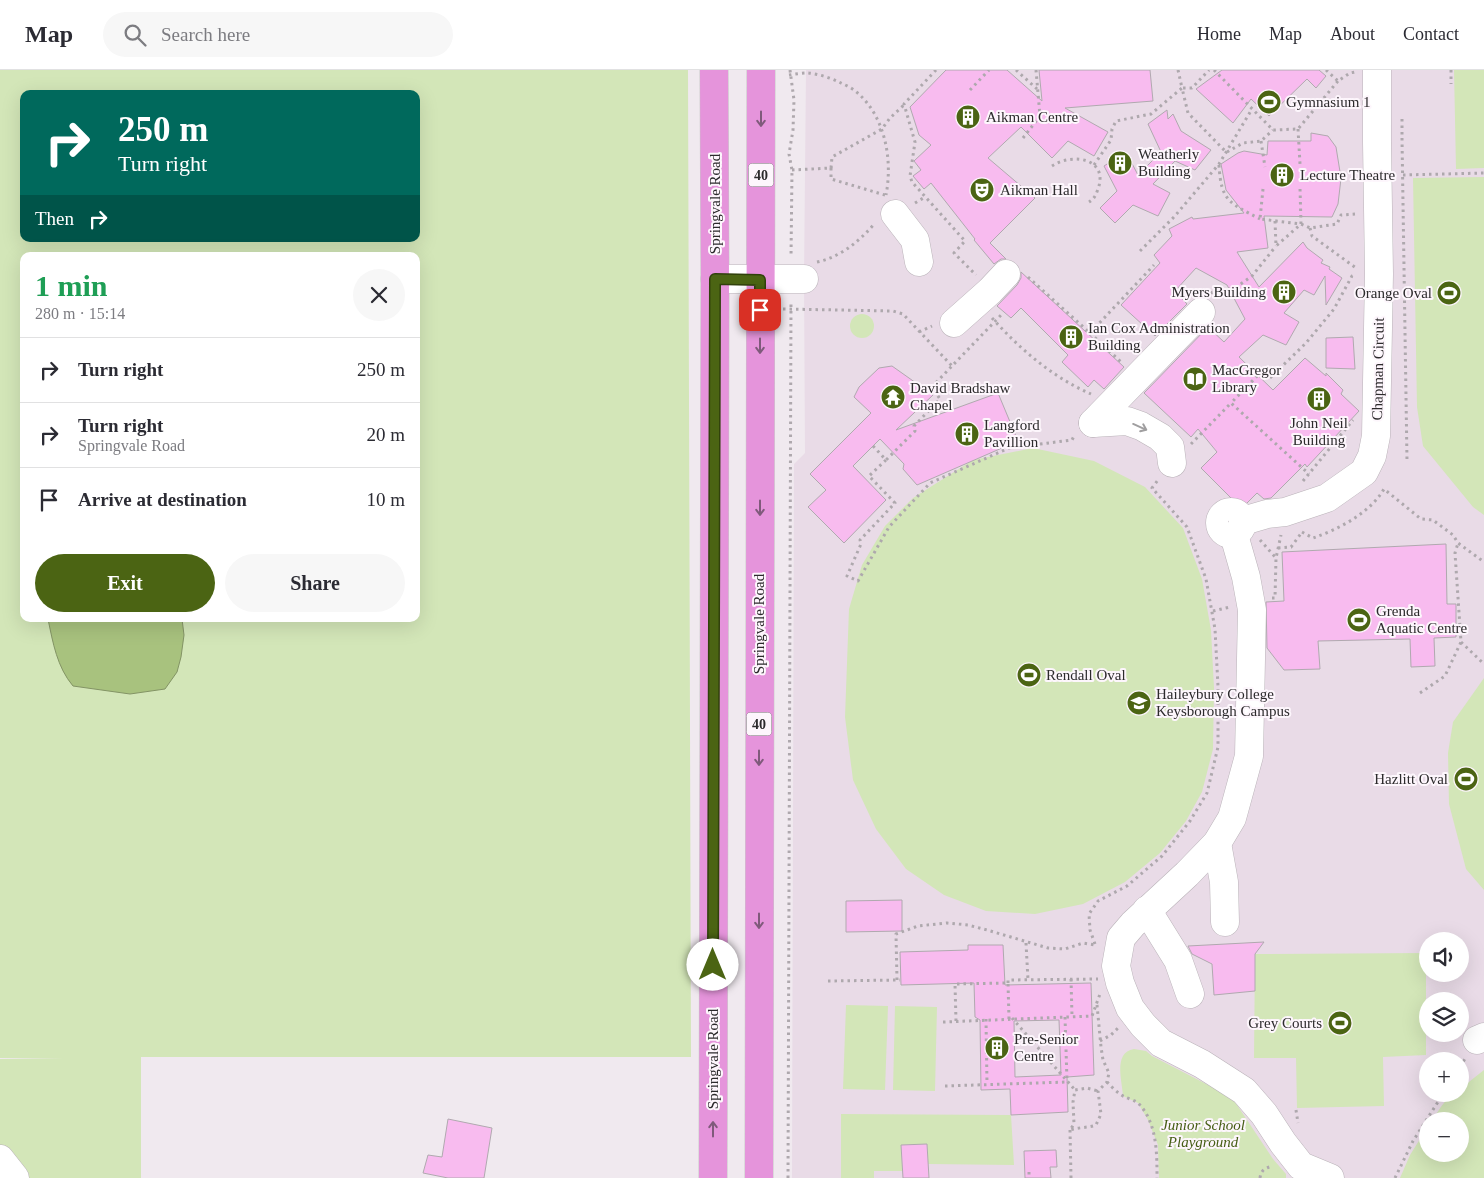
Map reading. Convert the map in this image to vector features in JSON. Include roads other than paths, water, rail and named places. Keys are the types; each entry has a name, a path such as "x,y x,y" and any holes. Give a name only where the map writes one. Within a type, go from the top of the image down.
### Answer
{"highway":[{"name":"Springvale Road","path":"713,1178 714,70"},
{"name":"Springvale Road","path":"759,1178 761,72"}],"lane":[{"name":"Chapman Circuit","path":"1217,843 1232,818 1249,756 1252,610 1246,577 1245,531 1267,514 1285,512 1328,498 1364,472 1372,456 1376,436 1379,274 1377,70"},
{"path":"886,213 915,240 919,262"},
{"path":"715,279 760,280 802,274"},
{"path":"954,323 999,295"},
{"path":"1172,463 1170,446 1160,437 1141,426 1127,421 1086,424 1112,402 1204,303"},
{"path":"1217,843 1190,872 1132,924 1121,938 1116,966 1120,983 1130,1008 1143,1025 1161,1043 1202,1064 1244,1091 1264,1114 1301,1166 1330,1178"},
{"path":"1217,843 1224,882 1225,922"},
{"path":"1147,910 1178,960 1190,994"},
{"path":"0,1159 14,1178"}],"place":[{"name":"Gymnasium 1","path":"1269,102"},
{"name":"Aikman Centre","path":"968,117"},
{"name":"Weatherly Building","path":"1120,163"},
{"name":"Lecture Theatre","path":"1282,175"},
{"name":"Aikman Hall","path":"982,190"},
{"name":"Myers Building","path":"1284,292"},
{"name":"Orange Oval","path":"1449,293"},
{"name":"Ian Cox Administration Building","path":"1071,337"},
{"name":"MacGregor Library","path":"1195,379"},
{"name":"David Bradshaw Chapel","path":"893,397"},
{"name":"John Neil Building","path":"1319,399"},
{"name":"Langford Pavillion","path":"967,434"},
{"name":"Grenda Aquatic Centre","path":"1359,620"},
{"name":"Rendall Oval","path":"1029,675"},
{"name":"Haileybury College Keysborough Campus","path":"1139,703"},
{"name":"Hazlitt Oval","path":"1466,779"},
{"name":"Grey Courts","path":"1340,1023"},
{"name":"Pre-Senior Centre","path":"997,1048"}],"park label":[{"name":"Junior School Playground","path":"1203,1134"}]}
